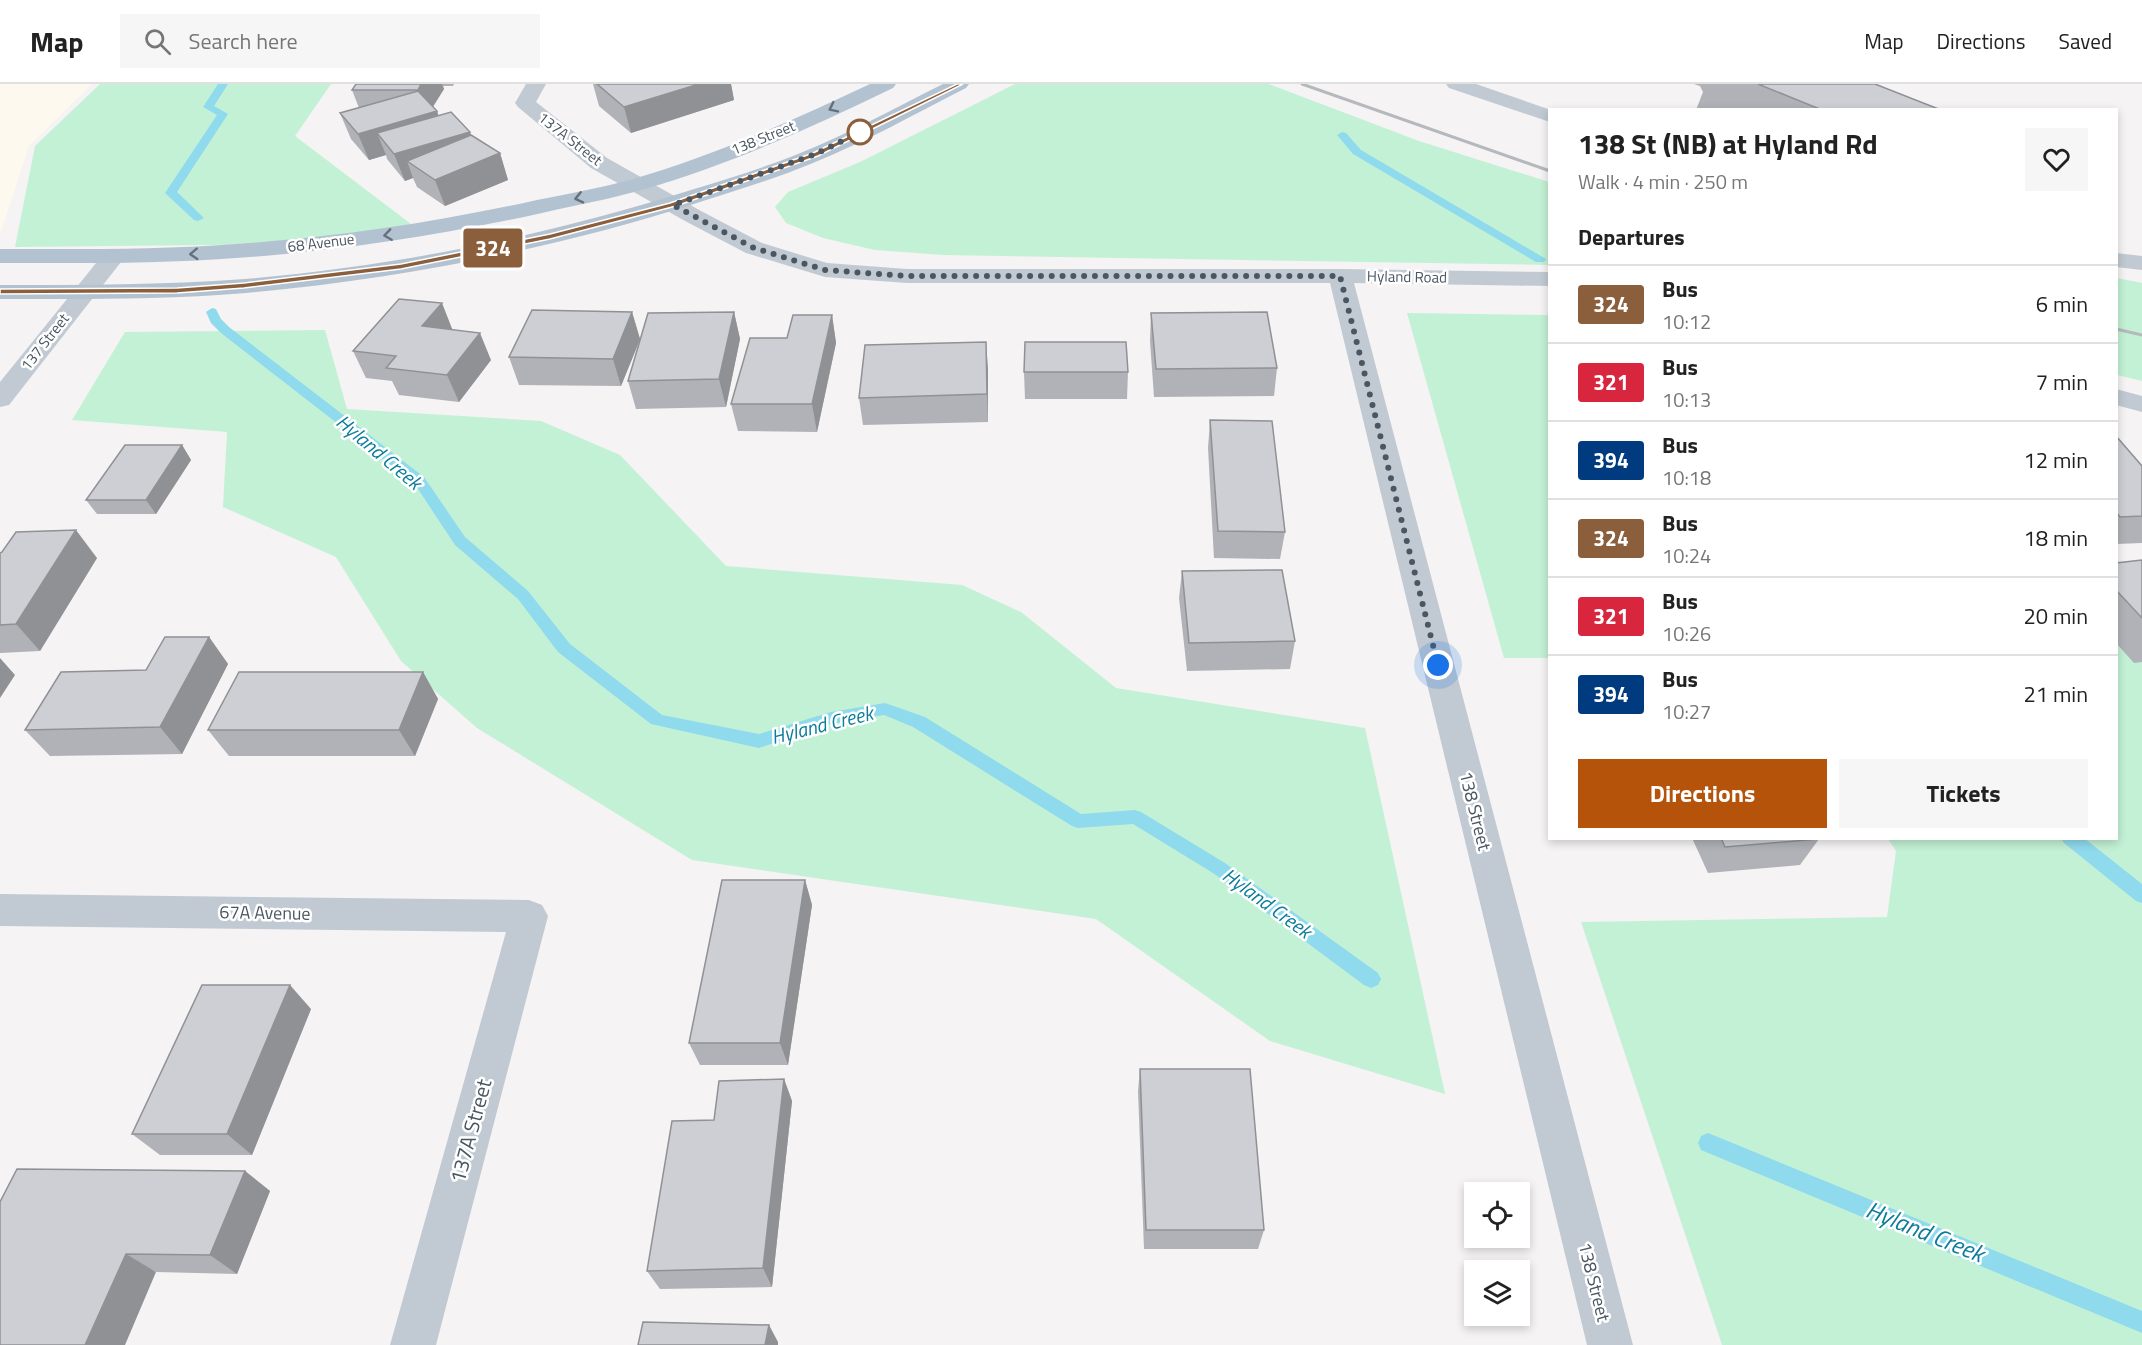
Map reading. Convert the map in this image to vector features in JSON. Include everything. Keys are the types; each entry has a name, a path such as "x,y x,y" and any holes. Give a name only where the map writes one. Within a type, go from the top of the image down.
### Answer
{"main road":[{"name":"138 Street","path":"636,184 750,144 886,84"},
{"name":"138 Street","path":"673,205 816,154 959,84"},
{"name":"68 Avenue","path":"0,256 113,257 285,248 400,233 516,212 636,184"},
{"name":"68 Avenue","path":"0,292 177,290 244,285 401,266 550,237 673,205"}],"street":[{"name":"137A Street","path":"536,84 525,103 599,163 636,184"},
{"path":"1456,84 1548,115"},
{"name":"Hyland Road","path":"636,184 754,248 825,270 907,276 1340,276 1548,279"},
{"name":"137 Street","path":"0,399 113,257"},
{"path":"2118,260 2142,263"},
{"name":"138 Street","path":"1340,276 1610,1345"},
{"path":"2118,398 2142,404"},
{"name":"67A Avenue","path":"0,910 529,916"},
{"name":"137A Street","path":"413,1345 529,916"}],"shaded area":[{"path":"0,84 92,84 29,146 0,235"}],"green space":[{"path":"100,84 331,84 295,136 411,224 300,244 15,247 35,146"},
{"path":"1015,84 1269,84 1419,141 1548,182 1548,265 943,255 875,250 823,238 786,223 775,207 788,192 860,162"},
{"path":"2118,278 2142,283 2142,381 2118,375"},
{"path":"1407,313 1548,315 1548,658 1504,658"},
{"path":"325,330 347,409 541,421 620,455 726,566 962,585 1021,612 1116,688 1365,728 1445,1094 1270,1041 1096,919 692,860 477,728 401,661 336,557 223,507 227,432 72,420 125,332"},
{"path":"2118,635 2142,647 2142,1345 1722,1345 1581,922 1887,917 1896,851 1889,840 2118,840"}],"building":[{"path":"356,84 421,84 418,90 352,90"},
{"path":"597,84 699,84 624,107"},
{"path":"1758,84 1875,84 1936,108 1817,108"},
{"path":"418,91 437,111 358,134 340,113"},
{"path":"451,112 470,132 394,154 377,133"},
{"path":"471,135 500,153 435,180 407,161"},
{"path":"399,299 442,303 422,326 480,333 447,375 386,368 396,356 353,351"},
{"path":"532,310 632,312 613,359 509,357"},
{"path":"734,312 719,379 628,381 648,313"},
{"path":"1267,312 1277,368 1156,369 1151,313"},
{"path":"793,315 832,315 812,404 731,404 750,338 787,338"},
{"path":"986,342 987,394 859,398 865,345"},
{"path":"1025,342 1126,342 1128,372 1024,372"},
{"path":"1210,420 1272,421 1285,532 1218,531"},
{"path":"2118,438 2142,466 2142,516 2120,517 2118,514"},
{"path":"125,445 182,445 146,500 86,500"},
{"path":"76,530 16,624 0,625 0,553 16,532"},
{"path":"2142,560 2142,618 2118,592 2118,563"},
{"path":"1282,570 1295,641 1189,643 1182,571"},
{"path":"165,637 209,637 160,727 25,730 61,672 146,670"},
{"path":"239,672 423,672 399,730 208,730"},
{"path":"1722,840 1807,840 1725,847"},
{"path":"722,880 805,880 780,1043 689,1043"},
{"path":"202,985 290,985 227,1134 132,1134"},
{"path":"1140,1069 1250,1069 1264,1230 1146,1230"},
{"path":"784,1079 763,1268 647,1271 672,1121 714,1120 719,1081"},
{"path":"17,1169 245,1171 210,1255 126,1254 85,1345 0,1345 0,1202"},
{"path":"643,1322 769,1325 765,1345 638,1345"}],"waterway":[{"name":"Hyland Creek","path":"198,218 171,193 223,114 208,107 223,84"},
{"path":"1342,135 1357,152 1540,259"},
{"name":"Hyland Creek","path":"212,312 215,320 225,330 419,480 460,541 523,595 564,648 657,720 759,741 831,718 885,709 919,722 1078,821 1135,817 1219,868 1371,979"},
{"path":"2073,840 2142,895"},
{"name":"Hyland Creek","path":"1708,1143 2142,1322"}],"railway":[{"path":"1302,84 1548,170"},
{"path":"2118,329 2142,335"}],"bus line":[{"name":"324","path":"0,292 177,290 307,279 401,266 550,237 673,205 816,154 959,84"}],"route":[{"path":"860,132 816,154 673,205 754,248 825,270 907,276 1340,276 1438,665"}]}
